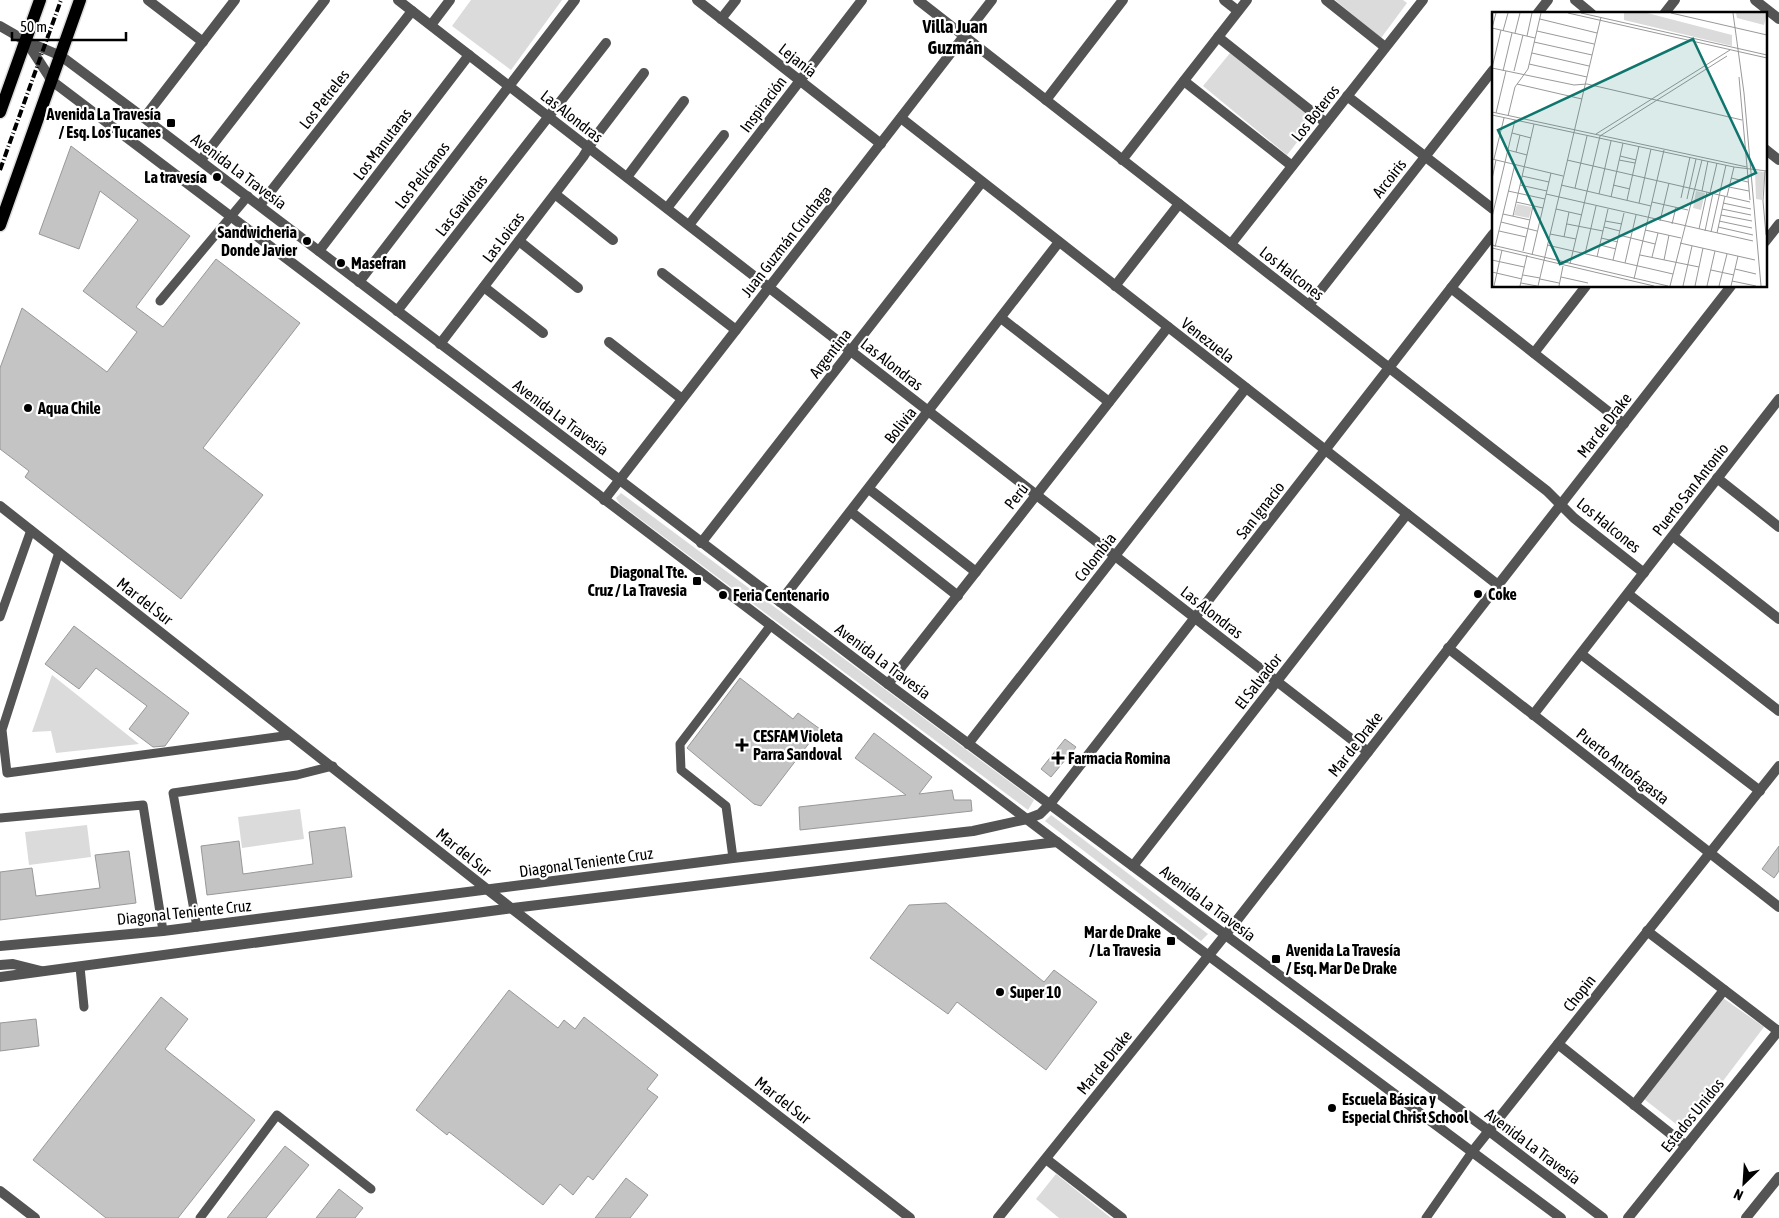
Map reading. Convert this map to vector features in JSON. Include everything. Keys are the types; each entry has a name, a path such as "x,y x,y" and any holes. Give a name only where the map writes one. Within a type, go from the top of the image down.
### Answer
{"main road":[{"path":"0,112 40,0"},
{"path":"0,224 80,0"}],"street":[{"path":"148,0 203,42"},
{"path":"144,118 235,0"},
{"path":"201,160 325,0"},
{"name":"Las Alondras","path":"398,0 1368,752"},
{"path":"431,25 450,0"},
{"name":"Los Pelícanos","path":"360,282 575,0"},
{"name":"Lejanía","path":"697,0 881,144"},
{"path":"721,19 736,0"},
{"name":"Inspiración","path":"689,225 862,0"},
{"name":"Los Halcones","path":"918,0 1548,491 1574,518 1644,573"},
{"name":"Juan Guzmán Cruchaga","path":"604,500 992,0"},
{"path":"1046,100 1123,0"},
{"path":"1224,0 1238,11"},
{"path":"1122,160 1247,0"},
{"path":"1326,0 1385,47"},
{"path":"1539,12 1548,0"},
{"path":"1574,0 1589,12"},
{"path":"1666,12 1675,0"},
{"path":"1754,0 1779,19"},
{"name":"Los Boteros","path":"1231,244 1420,1"},
{"name":"Los Petreles","path":"260,205 412,11"},
{"name":"Avenida La Travesía","path":"0,26 26,41 61,56 201,160 701,543 1603,1218"},
{"path":"1218,37 1326,123"},
{"name":"Avenida La Travesía","path":"26,41 52,81 1027,819 1561,1218"},
{"name":"Las Gaviotas","path":"397,311 606,43"},
{"name":"Los Manutaras","path":"319,251 469,54"},
{"name":"Arcoiris","path":"1309,305 1492,71"},
{"name":"Las Loicas","path":"440,344 590,148 596,136 644,73"},
{"path":"1184,81 1292,166"},
{"path":"1348,96 1492,208"},
{"path":"627,178 684,101"},
{"name":"Venezuela","path":"901,118 1498,585"},
{"path":"667,208 724,135"},
{"path":"1766,150 1779,160"},
{"name":"Argentina","path":"701,543 982,182"},
{"path":"554,194 613,240"},
{"path":"1115,286 1179,204"},
{"path":"1766,241 1779,224"},
{"name":"San Ignacio","path":"1050,804 1492,235"},
{"path":"519,241 578,288"},
{"name":"Bolivia","path":"780,602 1059,242"},
{"path":"662,273 736,330"},
{"path":"484,286 543,333"},
{"path":"1451,288 1624,424"},
{"path":"1534,353 1584,288"},
{"name":"Mar de Drake","path":"998,1218 1209,955 1729,288"},
{"path":"1001,318 1109,402"},
{"name":"Perú","path":"888,684 1168,327"},
{"path":"609,342 682,399"},
{"name":"Colombia","path":"968,744 1246,388"},
{"name":"Puerto San Antonio","path":"1533,715 1779,399"},
{"path":"1718,478 1779,527"},
{"path":"869,488 976,572"},
{"name":"Mar del Sur","path":"0,506 488,890 910,1218"},
{"path":"851,512 958,596"},
{"name":"El Salvador","path":"1133,866 1407,514"},
{"path":"1673,536 1779,619"},
{"path":"1628,594 1779,711"},
{"name":"Puerto Antofagasta","path":"1448,648 1709,852 1777,902"},
{"path":"1581,654 1760,791"},
{"name":"Chopin","path":"1472,1152 1709,852 1721,842 1779,766"},
{"name":"Diagonal Teniente Cruz","path":"0,946 197,927 733,858 972,831 1027,819 1040,814 1050,804"},
{"path":"0,977 513,908 1058,842"},
{"path":"1647,930 1779,1030"},
{"path":"0,964 26,966 45,972"},
{"path":"1634,1105 1724,990"},
{"name":"Estados Unidos","path":"1628,1218 1779,1030"},
{"path":"1558,1044 1686,1146"},
{"path":"1046,1159 1122,1218"},
{"path":"1746,1218 1779,1177"},
{"path":"0,1191 35,1218"}],"lane":[{"path":"160,301 248,196"},
{"path":"0,617 31,530"},
{"path":"59,552 2,730 7,773 291,734"},
{"path":"733,858 726,806 681,770 680,744 771,625"},
{"path":"197,927 173,793 297,775 332,766"},
{"path":"0,818 143,805 163,931"},
{"path":"80,967 84,1007"},
{"path":"200,1218 276,1115 371,1190"},
{"path":"1426,1218 1472,1152"}],"shaded area":[{"path":"471,0 562,0 511,70 452,26"},
{"path":"1335,0 1403,0 1407,3 1381,38"},
{"path":"1235,47 1321,112 1287,155 1203,86"},
{"path":"621,493 1034,800 1028,810 620,504 616,498"},
{"path":"52,675 139,744 56,753 51,731 32,732"},
{"path":"300,809 304,839 242,848 238,817"},
{"path":"1051,815 1208,934 1201,941 1045,821"},
{"path":"87,825 91,857 29,865 25,832"},
{"path":"1723,998 1764,1027 1685,1131 1644,1099"},
{"path":"1056,1174 1111,1218 1059,1218 1036,1199"}],"building":[{"path":"71,146 190,236 136,307 163,327 216,259 300,323 203,448 263,495 181,599 25,477 29,471 0,449 0,368 22,308 107,372 137,332 83,291 138,220 100,191 79,249 39,234"},
{"path":"74,626 189,713 165,746 153,747 129,729 147,706 96,668 79,689 45,664"},
{"path":"740,678 793,719 798,713 820,729 761,806 754,804 687,748"},
{"path":"874,733 932,777 919,794 952,790 954,800 971,800 972,811 800,830 799,807 906,795 855,758"},
{"name":"Farmacia Romina","path":"1065,739 1076,747 1051,777 1041,769"},
{"path":"345,827 352,877 207,895 201,846 239,841 243,874 313,864 309,832"},
{"path":"1779,846 1779,871 1774,878 1762,869"},
{"path":"129,851 136,903 0,920 0,872 32,868 36,896 100,888 95,855"},
{"name":"Super 10","path":"946,903 1044,982 1054,970 1097,1002 1046,1070 957,1002 948,1014 870,958 909,905"},
{"path":"509,990 558,1028 564,1020 575,1029 584,1017 658,1075 647,1089 658,1097 593,1180 588,1176 573,1195 560,1184 543,1205 449,1132 447,1135 416,1110"},
{"path":"161,997 188,1019 165,1049 255,1120 178,1218 106,1218 33,1160"},
{"path":"36,1019 39,1046 0,1051 0,1023"},
{"path":"285,1146 309,1165 266,1218 227,1218"},
{"path":"626,1178 648,1195 630,1218 595,1218"},
{"path":"339,1189 363,1208 355,1218 316,1218"}],"railway":[{"path":"0,170 61,0"}],"place":[{"name":"Avenida La Travesía / Esq. Los Tucanes","path":"171,123"},
{"name":"La travesía","path":"217,177"},
{"name":"Sandwicheria Donde Javier","path":"307,241"},
{"name":"Masefran","path":"341,263"},
{"name":"Aqua Chile","path":"28,408"},
{"name":"Diagonal Tte. Cruz / La Travesia","path":"697,581"},
{"name":"Coke","path":"1478,594"},
{"name":"Feria Centenario","path":"723,595"},
{"name":"CESFAM Violeta Parra Sandoval","path":"742,745"},
{"name":"Farmacia Romina","path":"1058,758"},
{"name":"Mar de Drake / La Travesia","path":"1171,941"},
{"name":"Avenida La Travesía / Esq. Mar De Drake","path":"1276,959"},
{"name":"Super 10","path":"1000,992"},
{"name":"Escuela Básica y Especial Christ School","path":"1332,1108"}],"district":[{"name":"Villa Juan Guzmán","path":"955,37"}]}
